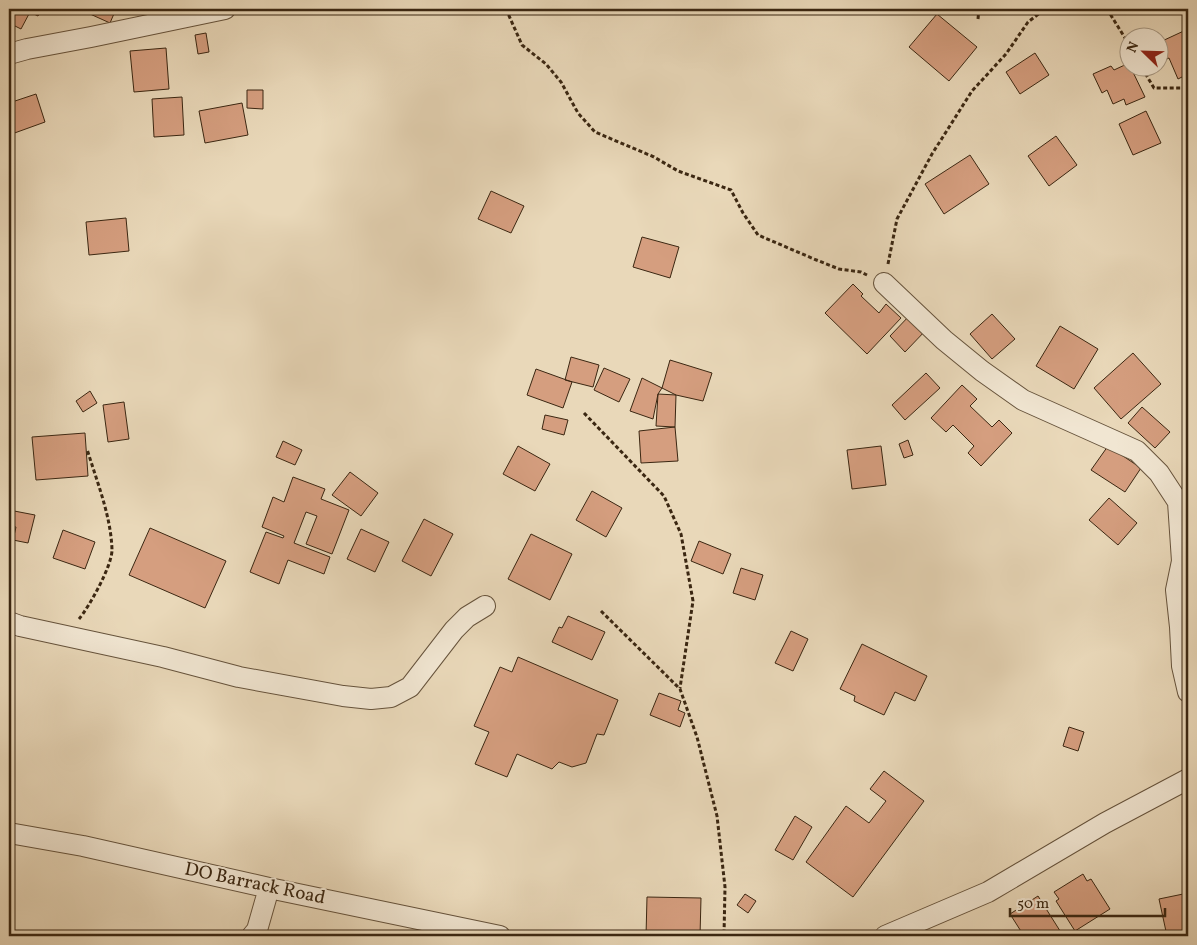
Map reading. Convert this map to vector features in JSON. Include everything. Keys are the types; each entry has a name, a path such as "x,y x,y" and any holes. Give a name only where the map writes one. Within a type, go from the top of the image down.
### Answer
{"street":[{"path":"9,54 225,9"},
{"path":"884,283 944,340 982,371 1023,400 1137,451 1159,473 1178,502 1182,561 1176,590 1182,666 1188,692"},
{"path":"9,622 163,657 239,677 343,696 372,699 391,697 410,687 454,630 467,617 485,606"},
{"path":"885,936 988,892 1105,824 1188,779"},
{"name":"DO Barrack Road","path":"9,833 83,846 269,888 500,936"},
{"path":"252,936 257,930 269,888"}],"path":[{"path":"506,9 522,45 546,64 561,82 578,113 595,132 654,157 678,171 732,190 743,213 758,235 814,260 861,272 884,283 896,219 928,161 972,91 1006,54 1028,22 1045,9"},
{"path":"978,19 979,9"},
{"path":"1107,9 1120,30"},
{"path":"1148,78 1154,88 1188,88"},
{"path":"584,413 664,496 681,534 693,601 680,688 696,737 717,816 724,887 724,936"},
{"path":"66,635 88,609 112,552 107,515 87,449"},
{"path":"601,611 680,688"}],"building":[{"path":"9,9 42,9 38,16 30,12 21,29 9,23"},
{"path":"79,9 116,9 110,23"},
{"path":"937,14 977,47 949,81 909,47"},
{"path":"1188,29 1188,74 1178,79 1170,60 1170,37"},
{"path":"206,33 209,52 198,54 195,35"},
{"path":"166,48 169,89 134,92 130,51"},
{"path":"1035,53 1049,75 1020,94 1006,72"},
{"path":"1111,66 1114,70 1120,67 1120,78 1136,78 1145,97 1126,105 1124,99 1113,104 1107,90 1102,93 1093,74"},
{"path":"247,90 263,90 263,109 247,108"},
{"path":"36,94 45,122 9,135 9,103"},
{"path":"182,97 184,135 154,137 152,99"},
{"path":"242,103 248,135 205,143 199,111"},
{"path":"1146,111 1161,143 1133,155 1119,124"},
{"path":"1056,136 1077,165 1049,186 1028,156"},
{"path":"970,155 989,184 944,214 925,184"},
{"path":"491,191 524,206 511,233 478,219"},
{"path":"126,218 129,251 89,255 86,222"},
{"path":"642,237 679,247 670,278 633,267"},
{"path":"853,284 863,294 861,296 879,313 886,304 901,318 867,354 825,313"},
{"path":"911,314 927,329 905,352 890,336"},
{"path":"992,314 1015,339 992,359 970,334"},
{"path":"1060,326 1098,349 1074,389 1036,366"},
{"path":"1133,353 1161,384 1121,419 1094,388"},
{"path":"571,357 599,365 593,387 565,380"},
{"path":"670,360 712,373 703,401 676,395 662,388"},
{"path":"604,368 630,379 619,402 594,390"},
{"path":"536,369 572,382 563,408 527,395"},
{"path":"926,373 940,388 905,420 892,405"},
{"path":"642,378 662,388 658,394 653,419 630,411"},
{"path":"962,385 977,399 970,406 992,427 999,420 1012,433 981,466 968,453 974,446 953,425 946,432 931,418"},
{"path":"90,391 97,403 83,412 76,401"},
{"path":"658,394 676,395 675,427 656,426"},
{"path":"124,402 129,439 108,442 103,405"},
{"path":"1142,407 1170,432 1155,448 1128,423"},
{"path":"545,415 568,420 564,435 542,429"},
{"path":"675,427 678,461 641,463 639,431"},
{"path":"85,433 88,476 36,480 32,437"},
{"path":"908,440 913,455 904,458 899,444"},
{"path":"283,441 302,450 295,465 276,457"},
{"path":"518,446 550,464 535,491 503,474"},
{"path":"881,446 886,485 852,489 847,450"},
{"path":"1108,446 1141,468 1125,492 1091,470"},
{"path":"350,472 378,493 361,516 332,495"},
{"path":"293,477 325,489 321,499 349,510 332,554 306,544 317,516 306,512 294,543 330,557 324,574 288,560 279,584 250,572 266,532 283,538 284,536 262,527 273,497 284,502"},
{"path":"592,491 622,508 606,537 576,520"},
{"path":"1109,498 1137,523 1118,545 1089,520"},
{"path":"9,510 35,515 28,543 13,540 16,527 9,526"},
{"path":"424,519 453,534 431,576 402,561"},
{"path":"150,528 226,561 205,608 129,575"},
{"path":"361,529 389,542 375,572 347,559"},
{"path":"63,530 95,542 85,569 53,558"},
{"path":"531,534 572,554 550,600 508,579"},
{"path":"699,541 731,554 723,574 691,561"},
{"path":"741,568 763,575 755,600 733,593"},
{"path":"568,616 605,632 592,660 552,642 559,627 562,628"},
{"path":"791,631 808,639 793,671 775,663"},
{"path":"862,644 927,676 915,701 895,692 884,715 854,701 855,696 840,689"},
{"path":"518,657 618,700 604,735 597,734 586,763 572,767 559,762 552,769 517,754 507,777 475,764 489,732 474,726 500,667 512,672"},
{"path":"659,693 681,701 678,710 685,713 680,727 650,715"},
{"path":"1069,727 1084,732 1078,751 1063,746"},
{"path":"884,771 924,801 853,897 806,862 846,806 869,823 886,801 870,789"},
{"path":"795,816 812,827 793,860 775,850"},
{"path":"1083,874 1087,881 1091,879 1110,909 1075,931 1056,901 1059,899 1054,892"},
{"path":"1188,893 1188,936 1167,936 1159,899"},
{"path":"745,894 756,901 748,913 737,905"},
{"path":"1038,896 1062,934 1058,936 1024,936 1010,914"},
{"path":"647,897 701,898 700,936 646,936"}]}
